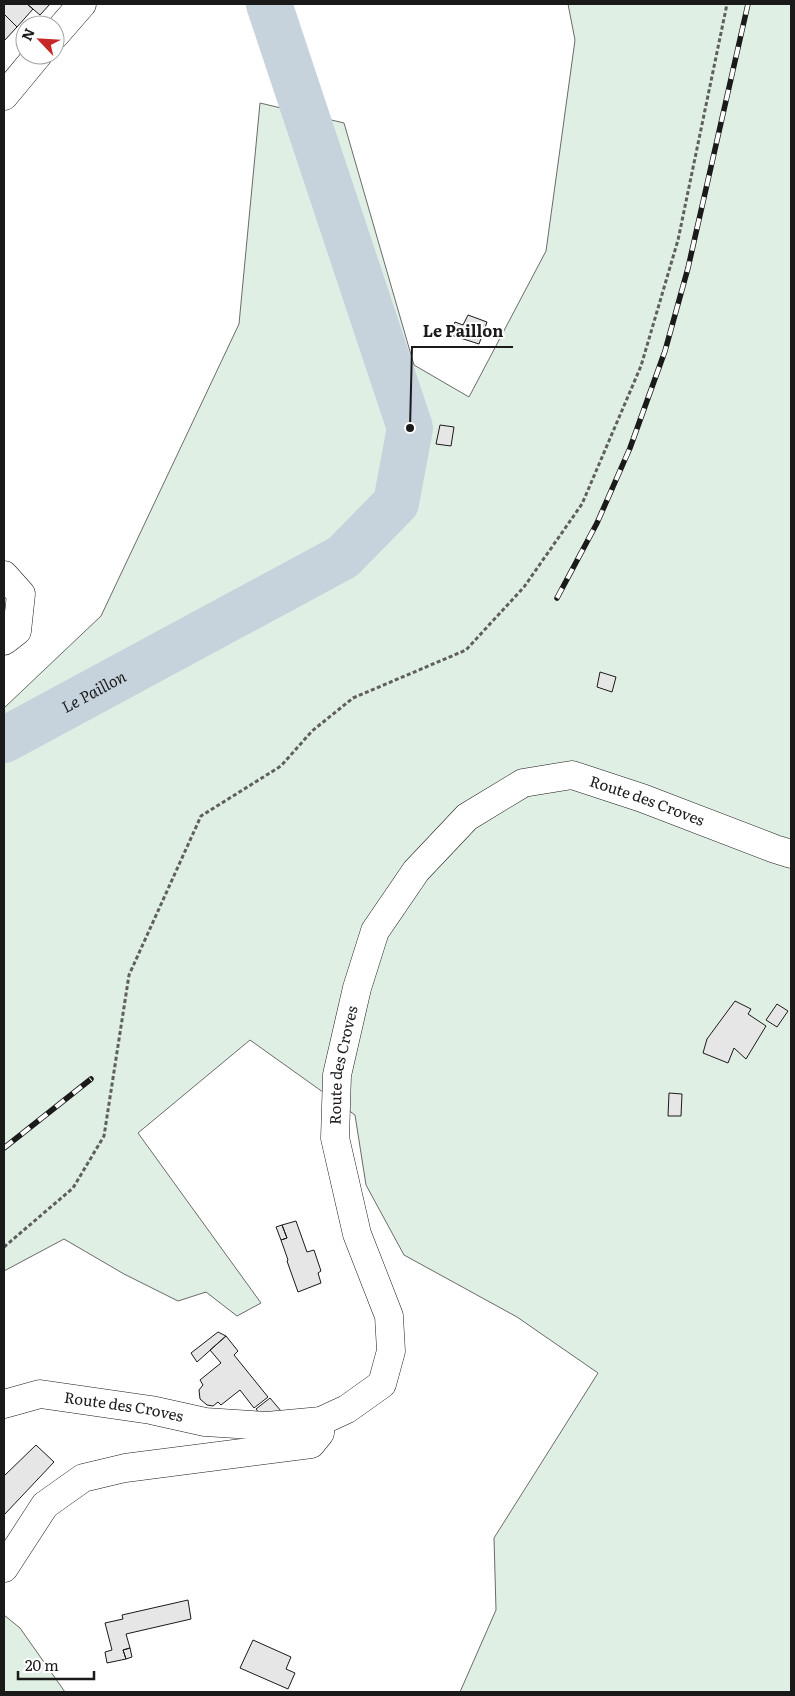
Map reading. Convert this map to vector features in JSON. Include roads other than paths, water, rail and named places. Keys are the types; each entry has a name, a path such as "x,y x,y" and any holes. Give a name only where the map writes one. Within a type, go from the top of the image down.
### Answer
{"street":[{"path":"65,24 82,4"},
{"path":"4,96 30,65"},
{"path":"4,575 21,594 17,631 4,641"},
{"name":"Route des Croves","path":"4,1404 40,1394 151,1410 205,1422 267,1426 321,1421 347,1409 382,1384 390,1351 390,1316 357,1234 335,1138 337,1075 357,988 375,931 416,871 467,817 522,782 572,776 642,798 775,850 791,854"},
{"path":"4,1568 45,1505 83,1478 125,1468 311,1444 320,1433 321,1421"}],"waterway":[{"name":"Le Paillon","path":"4,740 343,557 396,503 410,428 269,4"}],"railway":[{"path":"557,598 597,523 630,448 665,351 688,268 748,4"},
{"path":"4,1148 91,1079"}],"place":[{"name":"Le Paillon","path":"410,428"}]}
